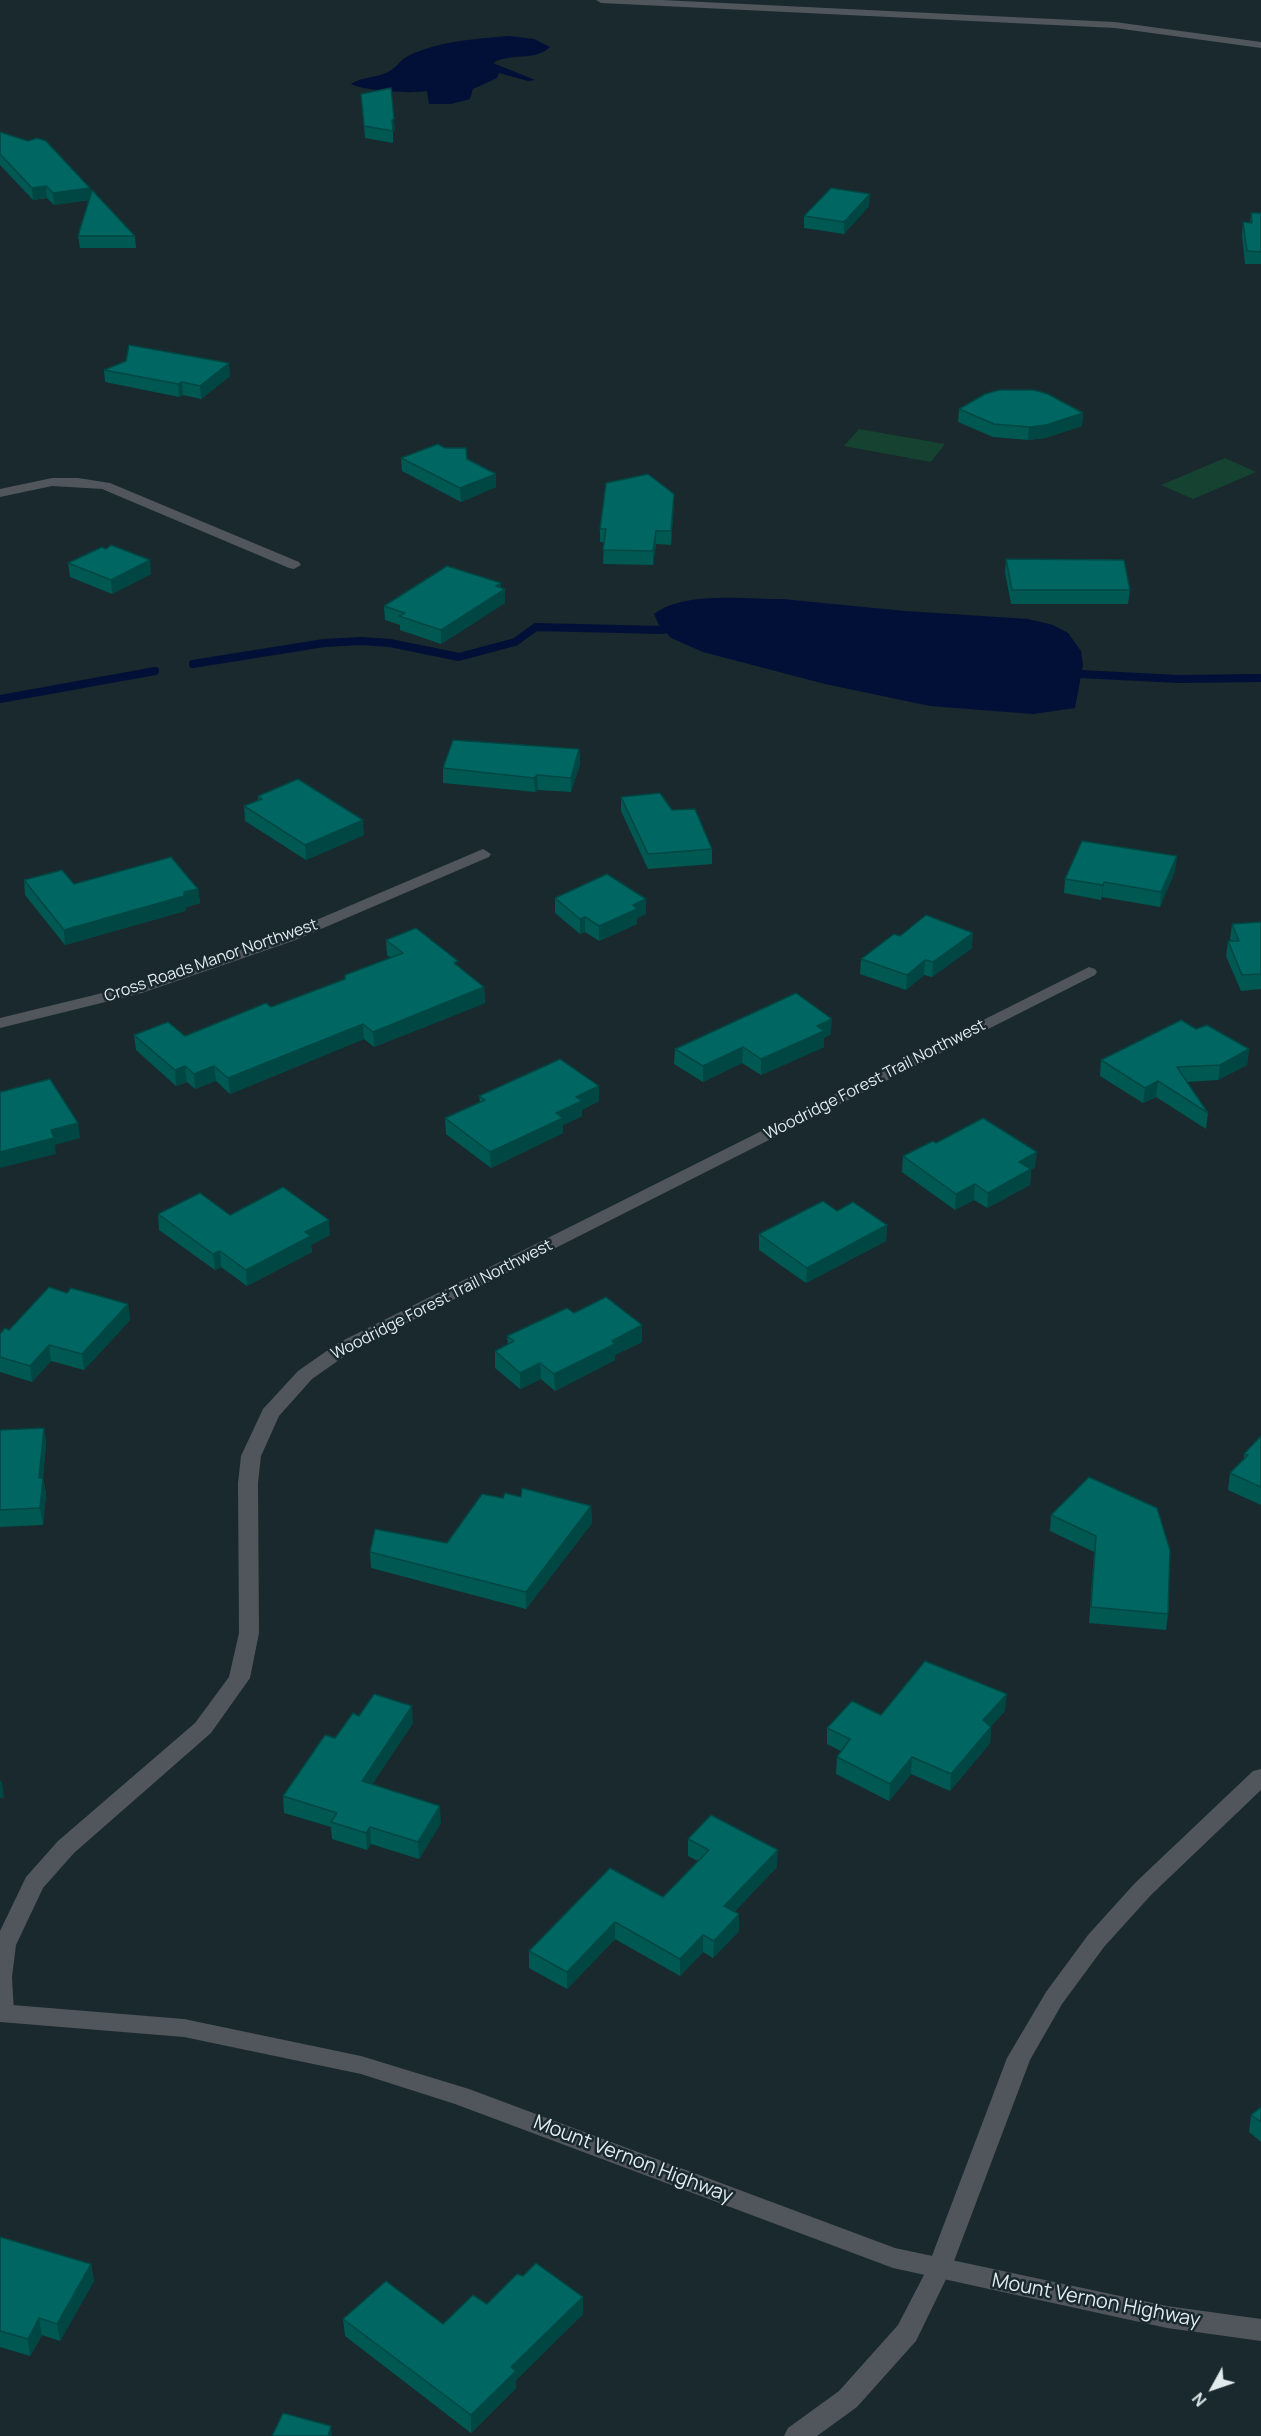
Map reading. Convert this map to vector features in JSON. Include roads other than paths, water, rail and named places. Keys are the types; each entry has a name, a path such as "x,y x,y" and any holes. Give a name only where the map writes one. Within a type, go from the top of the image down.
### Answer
{"street":[{"path":"602,0 1115,25 1261,45"},
{"path":"0,493 50,481 80,481 105,486 294,565"},
{"name":"Cross Roads Manor Northwest","path":"0,1023 136,990 287,938 483,854"},
{"name":"Woodridge Forest Trail Northwest","path":"1,2013 0,1977 5,1945 34,1883 66,1847 203,1728 238,1678 249,1633 248,1483 251,1456 270,1413 305,1375 345,1347 1089,972"},
{"path":"797,2436 848,2398 907,2333 939,2269 1019,2058 1054,1998 1096,1941 1143,1890 1261,1777"},
{"name":"Mount Vernon Highway","path":"1,2013 184,2028 361,2065 461,2096 893,2258 1167,2317 1261,2330"}],"water":[{"path":"509,36 534,39 550,47 544,52 530,56 507,58 493,63 535,80 528,81 499,73 497,78 473,89 470,99 451,104 429,104 427,91 389,91 351,84 386,73 408,56 432,47"},
{"path":"698,599 782,599 905,611 1028,619 1053,625 1068,633 1081,651 1083,665 1075,708 1033,714 930,706 825,684 703,652 671,638 659,625 654,614 681,602"}],"waterway":[{"path":"193,664 324,643 362,641 390,643 459,657 515,642 536,627 663,630"},
{"path":"0,699 155,671"},
{"path":"1080,674 1179,679 1261,678"}]}
